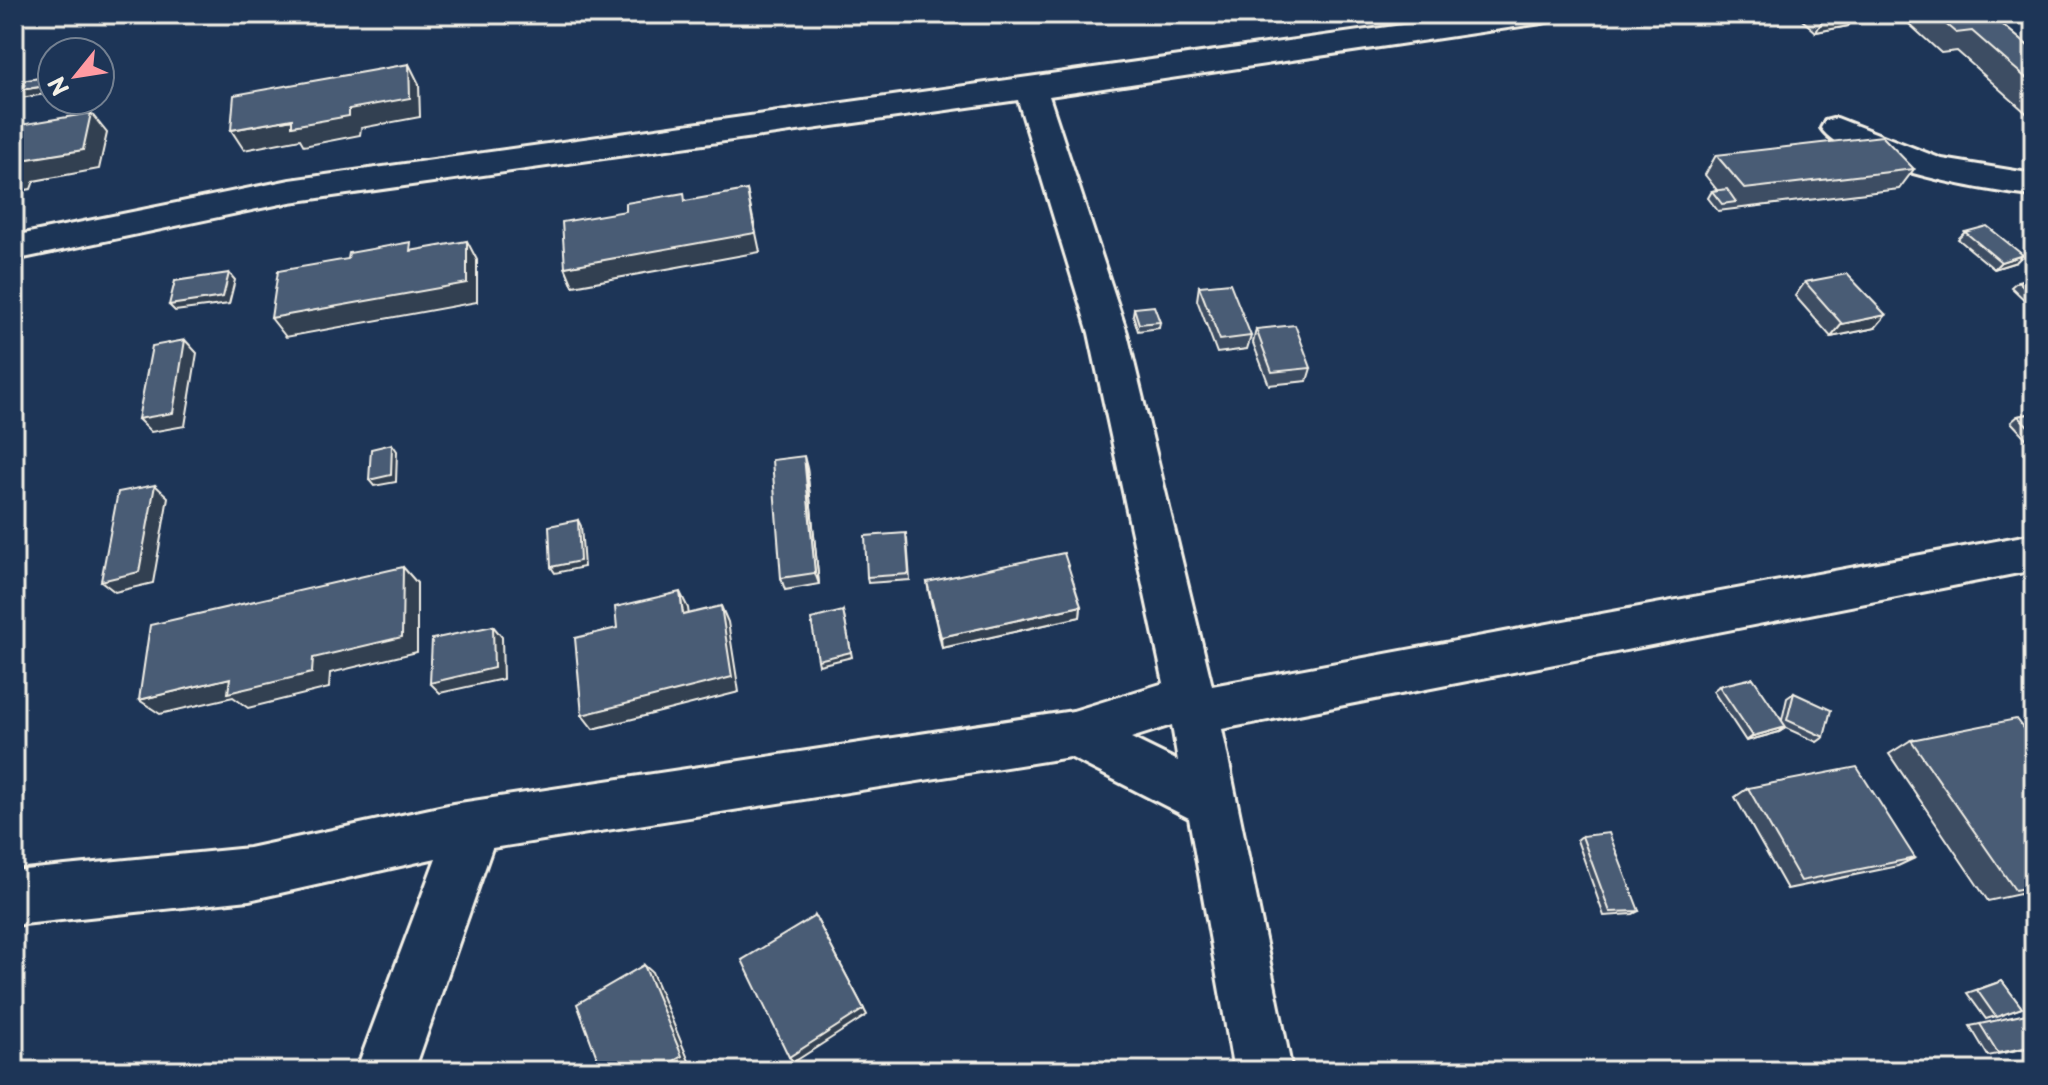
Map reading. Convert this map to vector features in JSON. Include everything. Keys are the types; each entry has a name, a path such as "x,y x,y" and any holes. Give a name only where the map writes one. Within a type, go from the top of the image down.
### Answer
{"street":[{"path":"14,248 290,191 1031,89 1542,14"},
{"path":"1031,89 1108,333 1192,704 1263,1071"},
{"path":"1837,128 1875,148 1920,165 2034,185"},
{"path":"14,271 66,237"},
{"path":"14,898 249,874 474,826 1073,734 1192,704 2034,552"},
{"path":"1073,734 1211,803"},
{"path":"385,1071 474,826"}],"building":[{"path":"1819,14 1850,14 1824,18"},
{"path":"1934,14 1990,14 2034,51 2034,85 1972,31 1956,33"},
{"path":"409,64 410,98 349,109 349,116 292,126 292,119 231,130 234,95"},
{"path":"36,79 36,88 14,91 14,82"},
{"path":"90,116 83,150 16,161 14,169 14,126"},
{"path":"1882,136 1914,169 1745,189 1716,155"},
{"path":"1727,189 1736,202 1722,204 1712,191"},
{"path":"747,190 755,233 565,267 562,222 626,211 626,203 684,193 685,201"},
{"path":"1987,226 2023,255 2001,262 1965,232"},
{"path":"467,241 467,283 271,318 278,271 348,259 349,253 411,242 410,251"},
{"path":"229,273 223,297 169,305 175,281"},
{"path":"1847,274 1886,315 1842,324 1805,282"},
{"path":"2034,278 2034,296 2018,281"},
{"path":"1230,283 1251,336 1220,340 1199,286"},
{"path":"1154,306 1160,322 1139,324 1134,308"},
{"path":"1295,325 1311,368 1272,372 1256,329"},
{"path":"185,340 173,413 138,419 152,346"},
{"path":"2034,413 2034,432 2018,416"},
{"path":"392,444 391,475 369,480 371,449"},
{"path":"804,456 815,573 781,578 772,460"},
{"path":"155,485 139,572 101,581 118,492"},
{"path":"578,520 580,561 551,567 549,526"},
{"path":"906,533 909,574 867,577 865,536"},
{"path":"1064,553 1081,606 941,637 927,582"},
{"path":"403,567 402,637 313,658 312,673 228,693 230,678 139,700 150,625"},
{"path":"680,592 683,615 721,606 732,677 582,715 575,638 617,628 615,607"},
{"path":"843,611 851,652 818,660 811,619"},
{"path":"493,626 494,668 430,683 432,639"},
{"path":"1753,678 1786,727 1753,736 1719,686"},
{"path":"1794,693 1831,710 1824,737 1787,720"},
{"path":"2016,719 2034,743 2034,886 2015,890 1911,740"},
{"path":"1857,767 1915,858 1801,881 1748,788"},
{"path":"1609,833 1639,911 1610,912 1582,836"},
{"path":"815,916 864,1009 789,1057 742,960"},
{"path":"644,965 682,1056 657,1071 602,1071 577,1004"},
{"path":"2002,981 2022,1008 1996,1017 1977,990"},
{"path":"2031,1013 2034,1018 2034,1046 1998,1053 1980,1024"}]}
